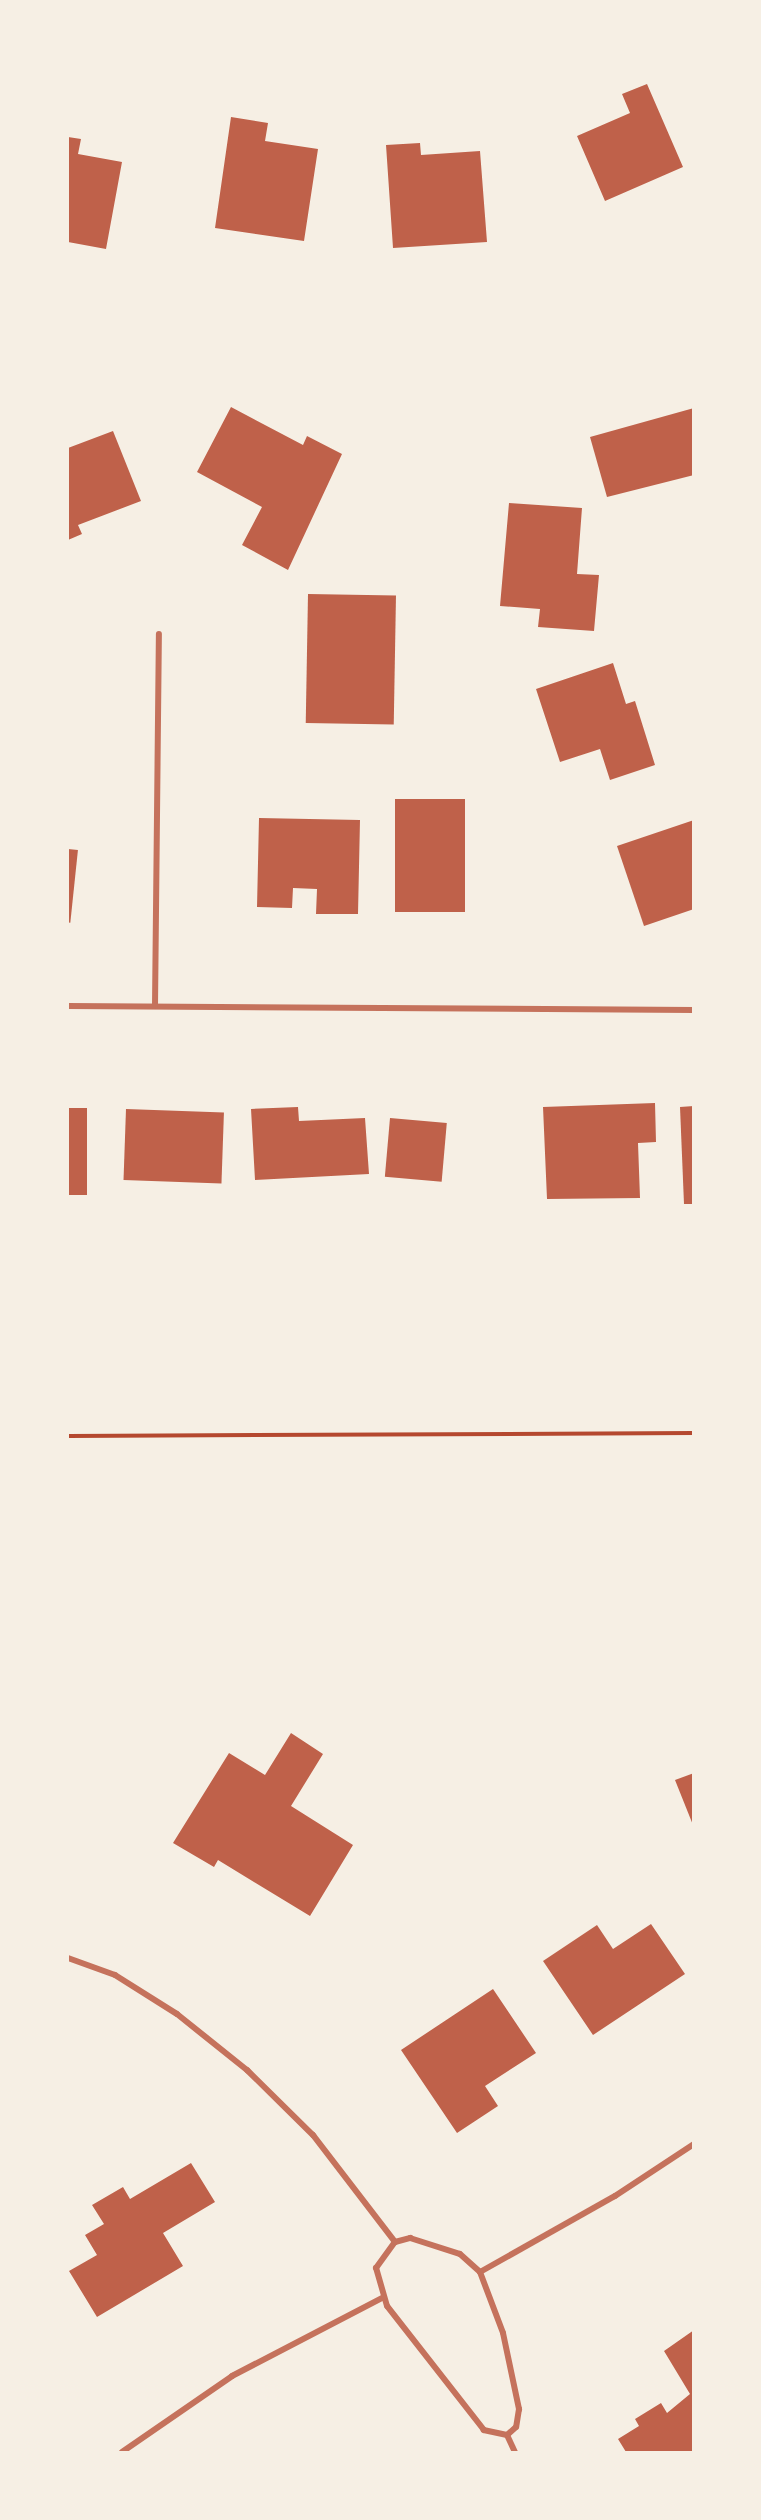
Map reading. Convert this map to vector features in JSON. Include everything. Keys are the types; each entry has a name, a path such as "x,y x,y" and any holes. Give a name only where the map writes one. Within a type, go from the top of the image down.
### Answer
{"street":[{"path":"155,1006 159,634"},
{"path":"68,1006 693,1010"},
{"path":"68,1958 133,1986 247,2070 313,2135 395,2242"},
{"path":"480,2272 615,2196 693,2144"},
{"path":"410,2238 460,2254 480,2272 503,2333 519,2409 516,2427 507,2435 495,2436 475,2420 384,2297 376,2268 395,2242 410,2238"},
{"path":"122,2452 232,2376 384,2297"},
{"path":"507,2435 515,2452"}],"path":[{"path":"68,1436 693,1433"}],"building":[{"path":"647,84 683,167 605,201 577,136 630,113 622,94"},
{"path":"231,117 268,123 265,141 318,149 304,241 215,228"},
{"path":"68,137 81,139 78,154 122,162 106,249 68,242"},
{"path":"420,143 421,155 480,151 487,242 393,248 386,145"},
{"path":"231,407 303,445 307,436 342,454 288,570 242,545 262,507 197,472"},
{"path":"694,408 694,475 607,497 590,437"},
{"path":"113,431 141,501 78,525 82,534 68,540 68,448"},
{"path":"509,503 582,508 577,574 599,575 594,631 538,627 540,609 500,606"},
{"path":"308,594 396,596 394,725 306,723"},
{"path":"613,663 626,704 635,701 655,765 610,780 600,749 560,762 536,689"},
{"path":"395,799 465,799 465,912 395,912"},
{"path":"259,818 360,820 358,914 316,914 317,889 293,888 292,908 257,907"},
{"path":"694,820 694,909 644,926 617,846"},
{"path":"68,849 78,850 70,923 68,922"},
{"path":"655,1103 656,1142 638,1143 640,1198 547,1199 543,1107"},
{"path":"694,1106 694,1204 684,1204 680,1107"},
{"path":"298,1107 299,1121 365,1118 369,1174 255,1180 251,1109"},
{"path":"68,1108 87,1108 87,1195 68,1195"},
{"path":"126,1109 224,1112 221,1183 124,1180"},
{"path":"390,1118 447,1123 442,1182 385,1177"},
{"path":"291,1733 323,1754 291,1806 353,1845 310,1916 218,1860 214,1867 173,1843 229,1753 265,1775"},
{"path":"694,1773 694,1825 693,1825 675,1780"},
{"path":"651,1924 685,1974 593,2035 543,1961 597,1925 613,1949"},
{"path":"493,1989 536,2053 485,2086 498,2106 457,2133 401,2050"},
{"path":"191,2163 215,2202 163,2233 183,2266 97,2317 69,2271 97,2255 85,2235 104,2224 92,2205 123,2187 130,2199"},
{"path":"694,2330 694,2452 626,2452 618,2439 639,2426 635,2419 661,2403 667,2413 690,2394 664,2351"}]}
